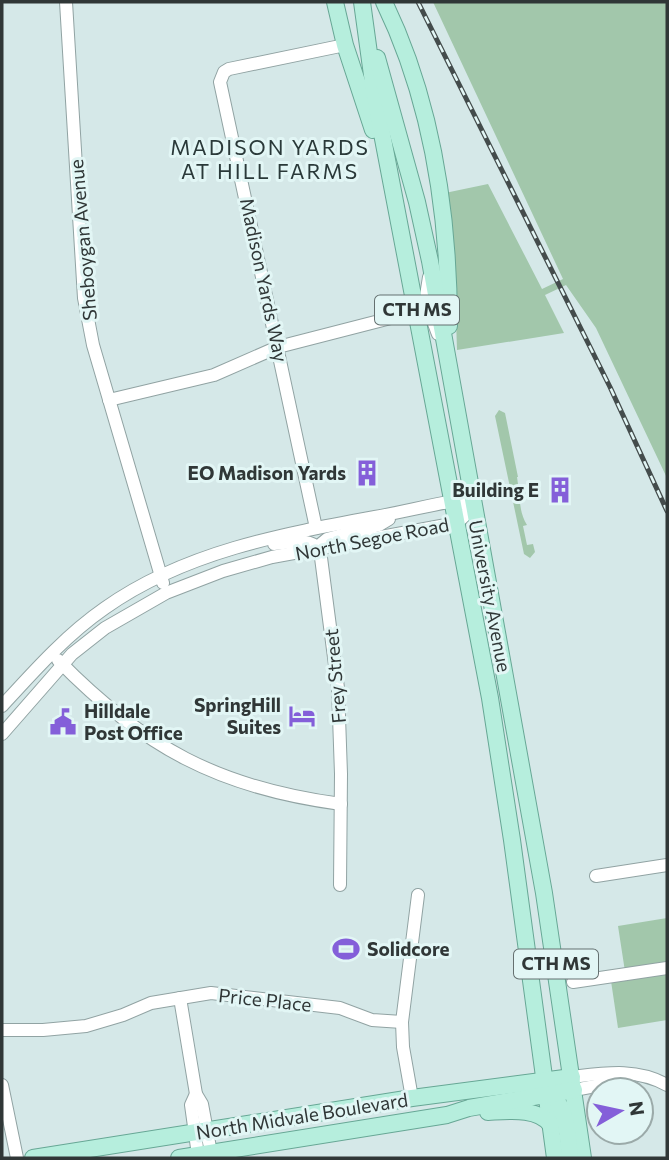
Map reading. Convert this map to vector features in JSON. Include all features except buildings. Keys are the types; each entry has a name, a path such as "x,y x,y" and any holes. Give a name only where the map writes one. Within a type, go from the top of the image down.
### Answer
{"main road":[{"path":"335,2 345,45 391,181"},
{"name":"University Avenue","path":"363,2 372,77 499,752 555,1158"},
{"path":"384,2 419,93 432,158 444,233 450,347 464,457"},
{"name":"University Avenue","path":"369,40 389,100 419,209 430,261 544,892 583,1158"},
{"name":"North Midvale Boulevard","path":"33,1158 412,1098 573,1084"},
{"path":"544,1088 559,1103 564,1117 570,1158"},
{"name":"North Midvale Boulevard","path":"179,1158 447,1115 544,1088"},
{"path":"447,1115 534,1113 544,1117 551,1125"}],"street":[{"name":"Sheboygan Avenue","path":"66,2 83,289 93,345 166,593"},
{"name":"Madison Yards Way","path":"316,528 220,82 224,72 229,69 345,45"},
{"path":"418,311 427,298 430,261"},
{"path":"109,400 214,375 278,346 418,311 430,316 444,347"},
{"name":"North Segoe Road","path":"2,706 72,634 107,607 160,575 232,550 316,528 453,501 474,506"},
{"name":"North Segoe Road","path":"2,734 79,648 115,622 166,593 250,563 457,523 474,506"},
{"path":"320,550 321,544 327,539 379,525 403,512"},
{"path":"232,550 307,541 320,550"},
{"name":"Frey Street","path":"320,550 338,688 340,885"},
{"path":"115,622 125,608 158,587 160,575"},
{"path":"51,654 111,711 185,759 251,786 304,799 341,804"},
{"path":"596,876 667,866"},
{"path":"412,1098 403,1047 402,1022 418,895"},
{"path":"573,982 667,968"},
{"name":"Price Place","path":"2,1030 86,1026 151,1003 219,993 340,1008 372,1020 402,1022"},
{"path":"180,998 196,1094 202,1104 201,1132 204,1154"},
{"path":"573,1084 618,1072 648,1076 667,1085"},
{"path":"2,1085 17,1158"}],"green space":[{"path":"433,2 667,2 667,478 596,328 566,285 545,295 564,333 457,350 455,288 445,193 488,184 542,289 563,279"},
{"path":"499,410 505,413 518,477 521,508 527,525 523,526 527,545 533,544 535,552 530,558 524,554 495,416"},
{"path":"667,918 667,1020 618,1028 611,981 626,978 618,926"}],"railway":[{"path":"418,2 610,387 667,511"}],"place":[{"name":"EO Madison Yards","path":"367,473"},
{"name":"Building E","path":"560,490"},
{"name":"SpringHill Suites","path":"302,716"},
{"name":"Hilldale Post Office","path":"63,722"},
{"name":"Solidcore","path":"346,949"}],"district":[{"name":"MADISON YARDS AT HILL FARMS","path":"270,160"}]}
